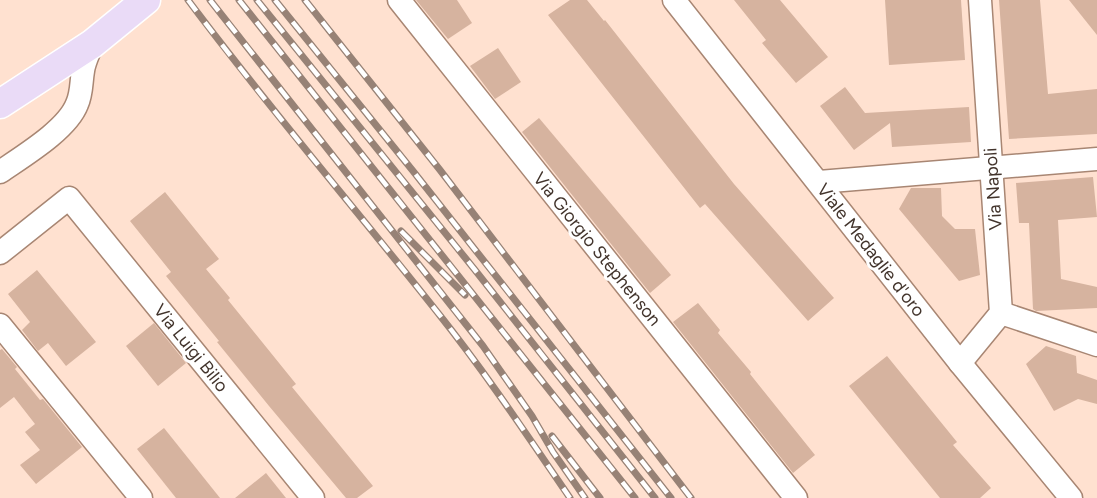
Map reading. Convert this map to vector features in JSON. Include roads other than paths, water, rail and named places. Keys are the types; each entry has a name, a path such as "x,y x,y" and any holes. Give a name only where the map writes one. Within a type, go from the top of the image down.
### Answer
{"main road":[{"path":"0,104 92,44 147,0"}],"street":[{"name":"Via Giorgio Stephenson","path":"399,0 796,498"},
{"name":"Viale Medaglie d'oro","path":"674,0 960,363 1071,498"},
{"name":"Via Napoli","path":"980,0 1001,313"},
{"path":"0,172 53,134 76,107 83,68 92,44"},
{"path":"819,182 1097,159"},
{"name":"Via Luigi Bilio","path":"0,253 69,198 313,498"},
{"path":"960,363 1001,313 1097,345"},
{"path":"0,325 141,498"}],"railway":[{"path":"188,0 455,335 506,404 570,498"},
{"path":"210,0 483,346 585,498"},
{"path":"239,0 635,498"},
{"path":"257,0 655,498"},
{"path":"275,0 671,498"},
{"path":"305,0 440,170 691,498"},
{"path":"401,231 465,295"},
{"path":"552,436 600,498"}]}
